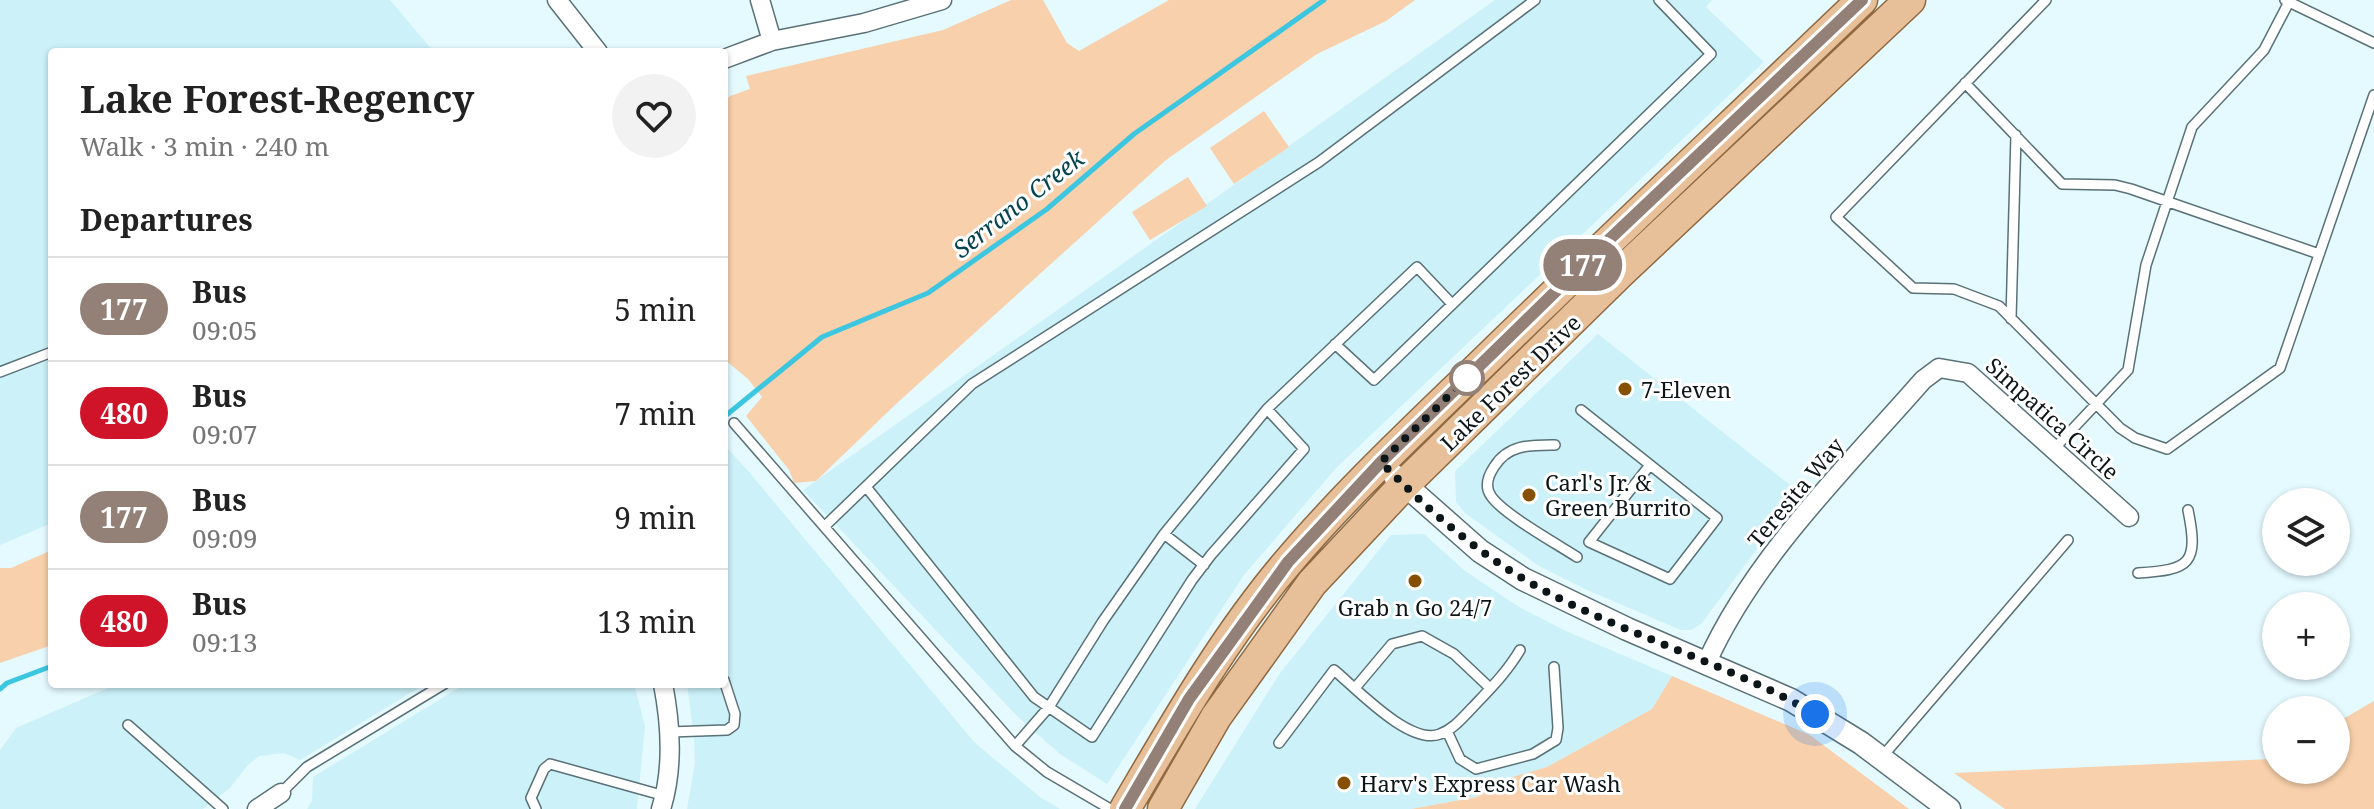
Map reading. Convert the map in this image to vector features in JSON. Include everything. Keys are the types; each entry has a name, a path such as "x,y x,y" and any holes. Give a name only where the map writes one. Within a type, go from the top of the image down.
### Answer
{"main road":[{"name":"Lake Forest Drive","path":"1125,809 1189,699 1288,562 1381,462 1597,251 1862,0"},
{"name":"Lake Forest Drive","path":"1163,809 1216,717 1312,583 1404,485 1619,274 1910,0"}],"street":[{"path":"557,0 595,48"},
{"path":"760,0 772,41"},
{"path":"728,58 772,41 864,23 942,0"},
{"name":"Simpatica Circle","path":"1939,368 1968,373 2129,517"},
{"name":"Teresita Way","path":"1707,662 1740,598 1774,551 1923,380 1939,368"},
{"path":"1381,462 1480,551 1523,579 1791,700 1882,757 1949,809"},
{"path":"663,802 670,761 670,732 664,688"},
{"path":"257,809 281,793"}],"lane":[{"path":"825,526 972,384 1319,162 1535,0"},
{"path":"1335,344 1374,380 1711,54 1659,0"},
{"path":"2046,0 1836,217 1913,288 1941,287 1967,292 1999,306 2120,428 2135,438 2167,449 2280,368 2374,95"},
{"path":"2052,451 2128,370 2146,265 2192,127 2264,50 2288,1 2374,43"},
{"path":"1965,83 2062,184 2115,185 2319,254"},
{"path":"2011,319 2016,135"},
{"path":"1015,746 1049,707 1103,621 1164,534 1267,409 1417,267 1452,304"},
{"path":"0,372 48,354"},
{"path":"867,488 1034,697 1092,737 1204,565 1304,449 1267,409"},
{"path":"1581,410 1717,518 1670,579 1589,542 1650,465"},
{"path":"734,423 1015,746 1047,772 1110,809"},
{"path":"1555,445 1519,446 1508,451 1488,476 1488,488 1491,497 1507,510 1577,557"},
{"path":"2138,573 2175,570 2185,564 2192,553 2193,540 2188,510"},
{"path":"1164,534 1204,565"},
{"path":"1882,757 2068,540"},
{"path":"1355,688 1392,644 1422,636 1454,654 1490,688"},
{"path":"1279,743 1334,670 1415,734 1433,736 1447,731 1490,688 1520,650"},
{"path":"1447,731 1460,759 1476,769 1533,754 1556,740 1554,667"},
{"path":"281,793 307,767 437,688"},
{"path":"670,732 727,730 734,725 735,714 727,688"},
{"path":"128,725 223,809"},
{"path":"536,809 531,798 544,769 550,764 663,802"}],"shaded area":[{"path":"0,0 390,0 431,48 48,48 48,525 0,545"},
{"path":"1011,0 1043,0 1067,43 1079,51 1169,0 1415,0 1386,21 1317,54 1166,160 896,404 816,481 794,483 789,470 746,416 762,397 748,379 728,362 728,98 750,89 746,76 943,30"},
{"path":"1495,0 1712,0 1706,7 1764,62 1336,468 1244,575 1107,784 1060,754 1018,717 803,490"},
{"path":"1264,111 1289,147 1234,184 1210,148"},
{"path":"1188,177 1207,206 1150,240 1132,212"},
{"path":"1598,334 1799,492 1702,623 1691,630 1681,630 1539,566 1465,513 1456,502 1455,471"},
{"path":"728,449 975,743 1040,797 1060,809 687,809 695,763 688,688 728,688"},
{"path":"1424,534 1465,571 1519,607 1566,631 1672,676 1652,709 1547,767 1502,780 1477,797 1411,809 1195,809 1280,673 1391,535"},
{"path":"48,552 48,646 0,663 0,568 11,568"},
{"path":"1672,676 1810,735 1909,809 1411,809 1477,797 1502,780 1547,767 1652,709"},
{"path":"108,688 418,688 300,760 284,753 259,756 230,788 203,809 0,809 0,750 16,728"},
{"path":"458,688 635,688 645,726 637,809 307,809 312,801 313,777"},
{"path":"2374,701 2374,809 2005,809 1954,773 2262,759 2262,784 2350,784 2350,715"}],"waterway":[{"name":"Serrano Creek","path":"728,414 822,337 928,293 1047,209 1134,134 1324,0"},
{"name":"Serrano Creek","path":"0,689 7,683 48,668"}],"bus line":[{"name":"177","path":"1125,809 1189,699 1288,562 1381,462 1597,251 1862,0"}],"place":[{"name":"7-Eleven","path":"1625,389"},
{"name":"Carl's Jr. & Green Burrito","path":"1529,495"},
{"name":"Grab n Go 24/7","path":"1415,581"},
{"name":"Harv's Express Car Wash","path":"1344,783"}],"route":[{"path":"1467,378 1381,462 1404,485 1480,551 1523,579 1627,629 1765,687 1815,714"}]}
